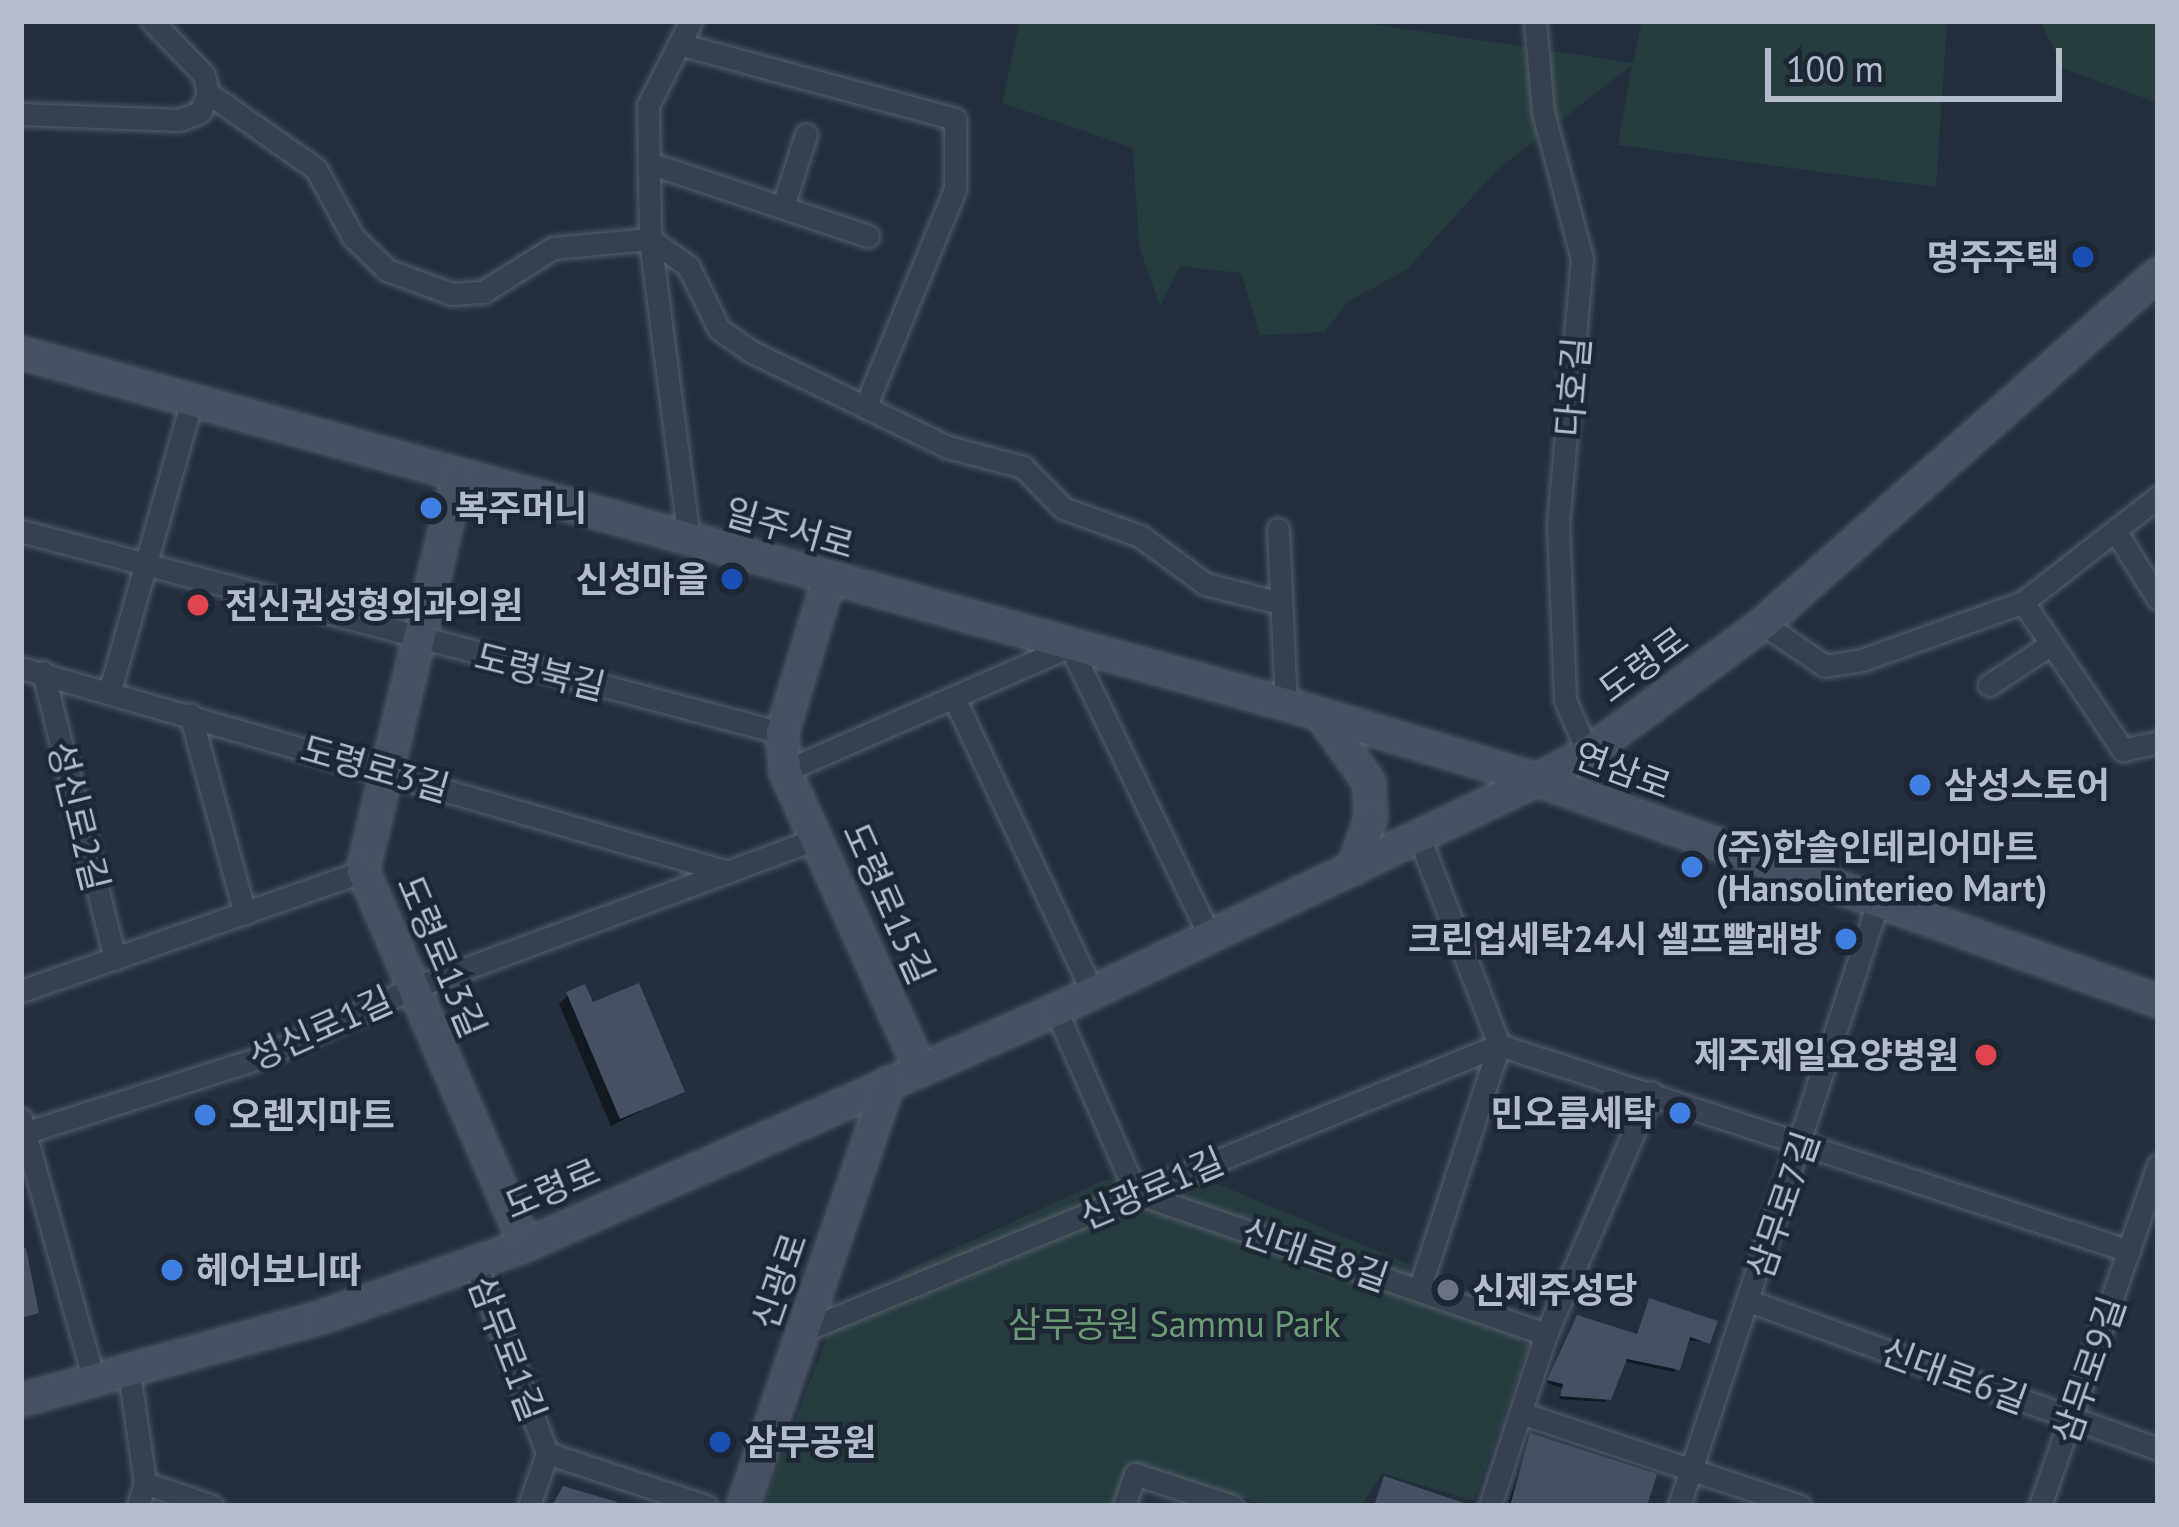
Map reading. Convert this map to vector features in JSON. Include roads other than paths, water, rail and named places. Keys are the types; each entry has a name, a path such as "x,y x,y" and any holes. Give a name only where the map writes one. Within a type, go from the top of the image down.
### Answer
{"main road":[{"name":"도령로","path":"21,1400 322,1317 473,1258 526,1245 1094,993 1208,933 1420,839 1537,780 1588,753 1763,624 2158,274"},
{"name":"일주서로","path":"21,353 1286,704 1537,780"},
{"name":"도령로13길","path":"458,477 382,771 363,871 526,1245"},
{"name":"도령로15길","path":"829,579 782,733 784,772 920,1068"},
{"path":"1320,714 1370,782 1371,817 1353,869"},
{"name":"연삼로","path":"1537,780 2158,1000"},
{"name":"신광로","path":"743,1506 889,1082"}],"street":[{"path":"21,114 179,120 200,112 208,93 204,76 152,21"},
{"path":"689,540 650,238 648,106 691,21"},
{"name":"다호길","path":"1535,21 1543,112 1582,259 1558,524 1565,700 1588,753"},
{"path":"679,44 955,119 956,189 866,407"},
{"path":"208,93 316,169 353,237 386,270 452,294 483,292 554,248 650,238 688,266 719,329 949,447 1023,467 1063,508 1140,536 1205,584 1280,603"},
{"path":"784,203 806,134"},
{"path":"649,163 784,203 868,236"},
{"path":"110,690 192,401"},
{"path":"1763,624 1825,666 1862,661 2023,602 2158,497"},
{"path":"1278,529 1286,704"},
{"name":"도령북길","path":"21,531 417,640 782,733"},
{"path":"2116,532 2157,596"},
{"path":"2023,602 2123,750 2158,742"},
{"path":"1989,685 2051,644"},
{"path":"784,772 1070,646 1208,933"},
{"name":"도령로3길","path":"32,670 728,872"},
{"name":"성신로2길","path":"32,670 115,959"},
{"path":"955,700 1094,993"},
{"path":"190,714 245,914"},
{"name":"성신로1길","path":"23,1128 259,1058 413,988 818,838"},
{"path":"1419,1290 1499,1045 1420,839"},
{"path":"21,991 363,871"},
{"name":"삼무로7길","path":"1679,1506 1805,1140 1879,902"},
{"path":"1056,1010 1136,1193"},
{"path":"1499,1045 1805,1140 2129,1251"},
{"name":"신광로1길","path":"803,1330 880,1306 1136,1193 1499,1045"},
{"path":"1490,1506 1546,1334 1651,1092"},
{"path":"23,1128 94,1380"},
{"name":"삼무로9길","path":"2040,1506 2158,1165"},
{"name":"신대로8길","path":"1136,1193 1546,1334"},
{"name":"삼무로1길","path":"473,1258 548,1453 529,1506"},
{"name":"신대로6길","path":"1749,1301 2158,1449"},
{"path":"129,1373 145,1483 138,1506"},
{"path":"1521,1413 1800,1506"},
{"path":"548,1453 706,1506"},
{"path":"1124,1506 1135,1474 1232,1506"},
{"path":"145,1483 212,1506"}],"place":[{"name":"명주주택","path":"2083,257"},
{"name":"복주머니","path":"431,508"},
{"name":"신성마을","path":"732,579"},
{"name":"전신권성형외과의원","path":"198,605"},
{"name":"삼성스토어","path":"1920,785"},
{"name":"(주)한솔인테리어마트 (Hansolinterieo Mart)","path":"1692,867"},
{"name":"크린업세탁24시 셀프빨래방","path":"1846,939"},
{"name":"제주제일요양병원","path":"1986,1055"},
{"name":"민오름세탁","path":"1680,1113"},
{"name":"오렌지마트","path":"205,1115"},
{"name":"헤어보니따","path":"172,1270"},
{"name":"신제주성당","path":"1448,1290"},
{"name":"삼무공원","path":"720,1442"}],"park label":[{"name":"삼무공원 Sammu Park","path":"1174,1324"}]}
